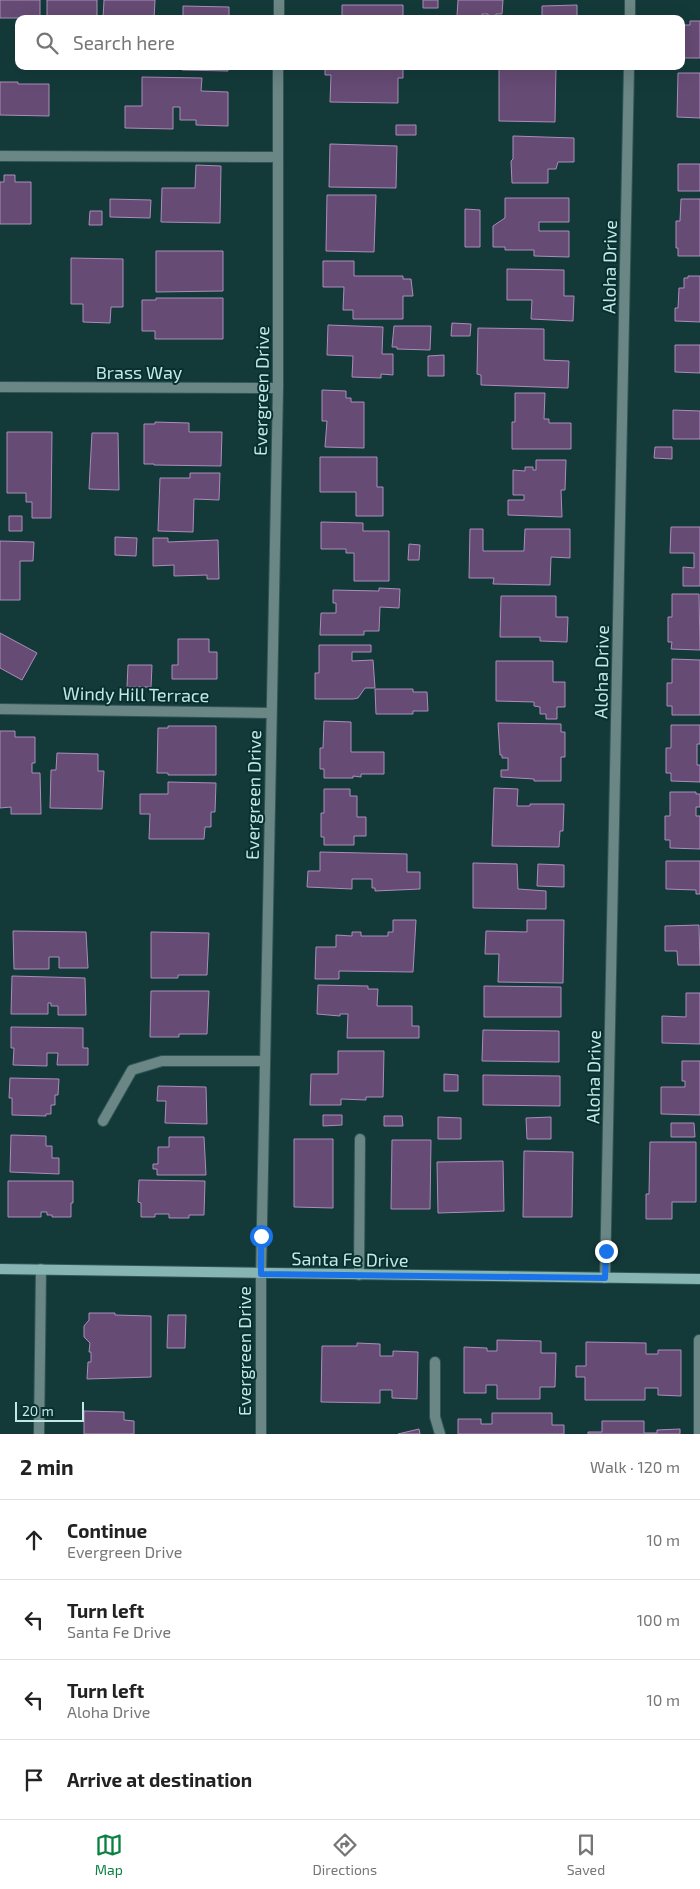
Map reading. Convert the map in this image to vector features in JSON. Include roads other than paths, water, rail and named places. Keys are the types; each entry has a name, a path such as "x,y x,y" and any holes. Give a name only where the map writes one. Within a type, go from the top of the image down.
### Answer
{"main road":[{"name":"Santa Fe Drive","path":"0,1269 700,1279"}],"street":[{"path":"279,0 279,15"},
{"path":"630,0 630,15"},
{"name":"Evergreen Drive","path":"261,1434 264,1061 278,388 278,70"},
{"name":"Aloha Drive","path":"605,1278 629,70"},
{"path":"0,156 277,158"},
{"name":"Brass Way","path":"0,387 278,388"},
{"name":"Windy Hill Terrace","path":"0,708 271,713"},
{"path":"104,1121 132,1070 162,1061 264,1061"},
{"path":"359,1275 360,1139"},
{"path":"39,1434 42,1270"},
{"path":"699,1340 699,1434"},
{"path":"435,1362 435,1417 440,1434"}]}
